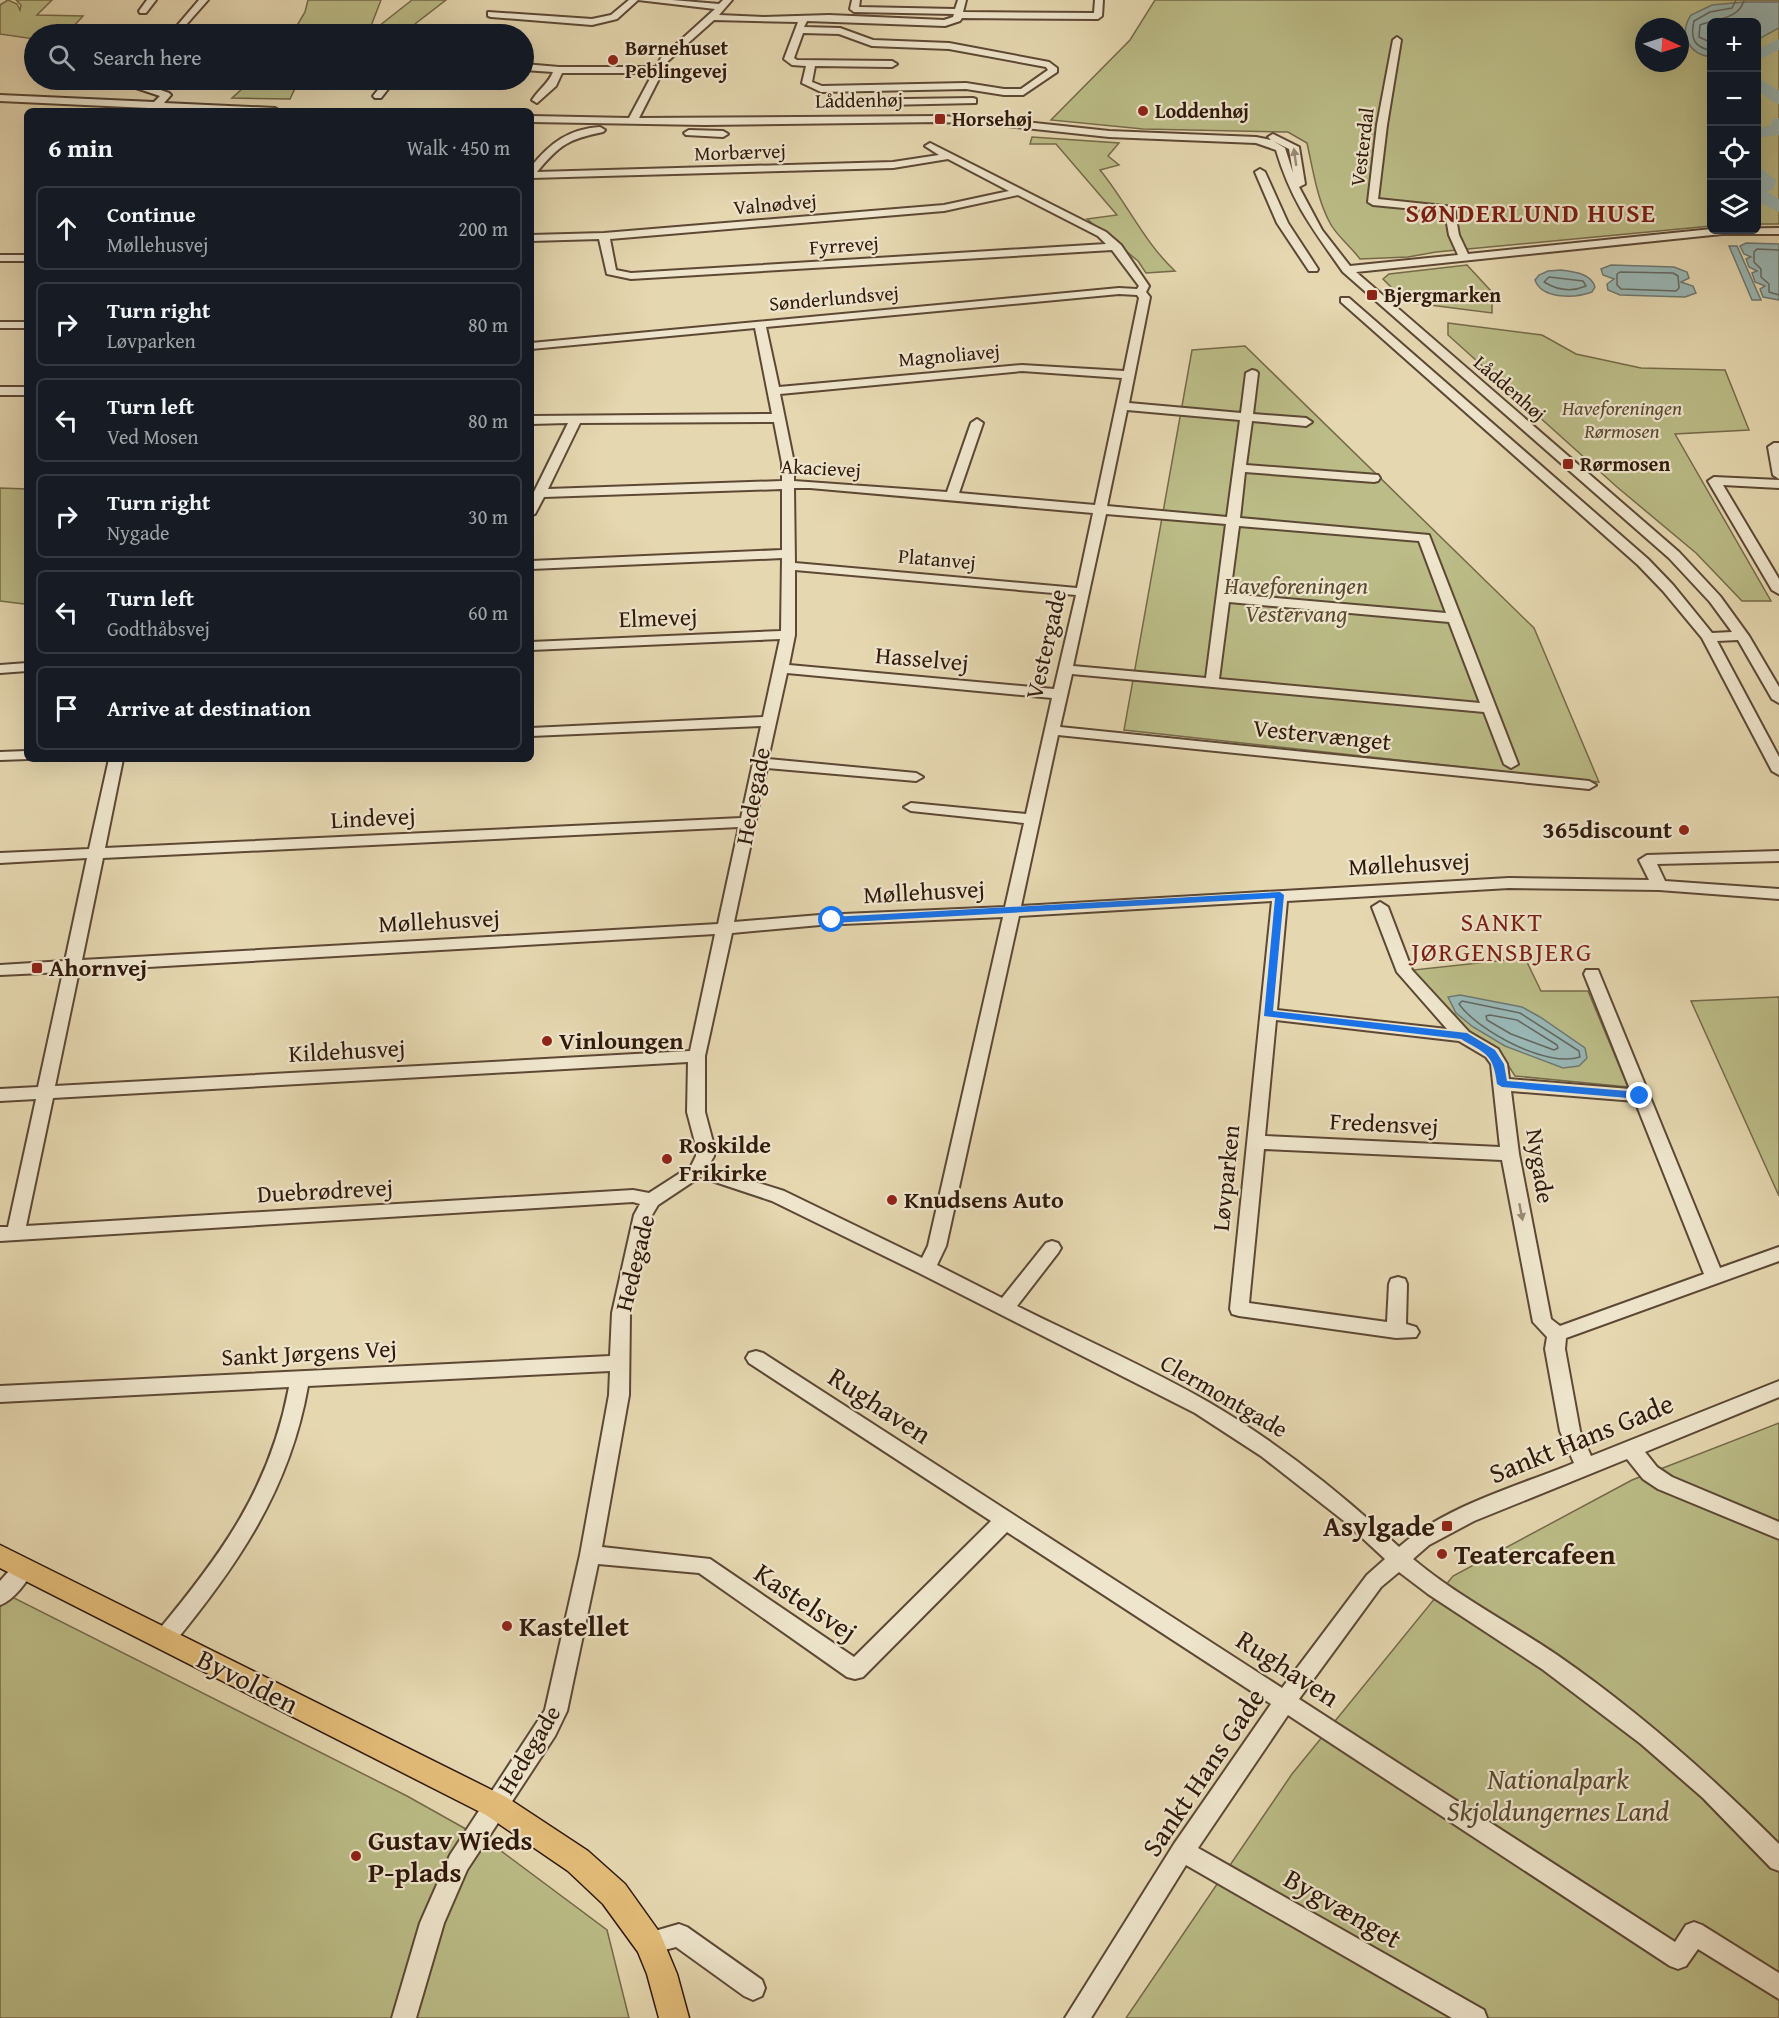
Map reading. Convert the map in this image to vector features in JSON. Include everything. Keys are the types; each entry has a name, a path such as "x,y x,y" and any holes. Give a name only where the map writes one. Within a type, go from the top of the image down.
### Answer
{"main road":[{"name":"Byvolden","path":"12,1562 496,1806 585,1868 614,1894 649,1943 662,1974 674,2018"}],"street":[{"path":"143,11 152,0"},
{"path":"183,24 204,0"},
{"path":"491,14 592,22 614,17 634,0"},
{"path":"642,0 725,4"},
{"path":"856,0 854,9 959,14 1098,16 1100,0"},
{"path":"712,17 804,18 937,24 952,21 959,14 962,0"},
{"path":"632,122 657,70 670,52 725,4"},
{"path":"799,30 840,31 872,43 949,46 1049,65 1054,70 1023,92 1004,92 811,63 795,63 789,59 799,30 804,18"},
{"name":"Vesterdal","path":"1396,40 1382,125 1373,202 1450,209 1453,233 1459,251 1465,258"},
{"path":"891,44 896,119"},
{"path":"811,63 807,83 821,88 893,76"},
{"path":"534,68 657,70"},
{"path":"527,94 539,97 553,84 559,70"},
{"path":"0,98 154,108 166,94 149,90"},
{"path":"378,96 382,90"},
{"path":"838,103 973,101"},
{"name":"Låddenhøj","path":"534,119 632,122 969,120 1109,134 1256,140 1274,144 1280,148 1297,200 1308,214 1321,263 1347,270 1372,295 1674,555 1715,599 1742,636 1779,699"},
{"path":"535,163 550,148 576,133 585,131 723,134"},
{"name":"Vestergade","path":"926,1268 937,1246 1013,910 1145,297 1140,292 1144,286 1117,247 1084,223 930,146"},
{"name":"Morbærvej","path":"534,174 594,175 892,165 949,156"},
{"path":"1260,172 1276,211 1321,263"},
{"name":"Valnødvej","path":"534,238 604,236 944,208 1021,191"},
{"path":"1347,270 1722,231 1779,231"},
{"name":"Fyrrevej","path":"604,236 611,272 631,276 1117,247"},
{"path":"0,258 24,258"},
{"name":"Sønderlundsvej","path":"534,346 1119,291 1140,292"},
{"path":"1345,300 1513,446 1643,562 1668,588 1708,637 1779,771"},
{"name":"Hedegade","path":"404,2018 432,1923 458,1863 547,1729 556,1711 590,1555 619,1395 621,1313 643,1215 652,1200 698,1170 705,1156 705,1146 696,1112 697,1056 727,927 768,721 788,635 789,484 779,418 760,324"},
{"path":"0,325 24,325"},
{"name":"Magnoliavej","path":"773,391 1022,368 1128,375"},
{"path":"1212,683 1252,373"},
{"path":"0,392 24,389"},
{"path":"1121,406 1306,422"},
{"path":"534,420 779,418"},
{"path":"534,505 576,420"},
{"path":"952,497 977,423"},
{"path":"1513,446 1541,441"},
{"path":"1779,447 1774,447 1779,475"},
{"path":"1240,468 1374,478"},
{"path":"1779,484 1714,481 1779,590"},
{"name":"Akacievej","path":"540,493 789,484 1100,509"},
{"path":"1100,509 1424,538 1511,764"},
{"name":"Platanvej","path":"534,565 788,560 1083,592"},
{"path":"1222,597 1455,618"},
{"name":"Elmevej","path":"534,646 788,635"},
{"path":"1708,637 1742,636"},
{"path":"0,669 24,667"},
{"name":"Hasselvej","path":"780,668 1059,694"},
{"path":"1065,669 1491,708"},
{"path":"534,732 768,721"},
{"name":"Vestervænget","path":"1051,730 1589,785"},
{"path":"0,756 24,755"},
{"path":"8,1233 46,1092 115,762"},
{"path":"760,763 916,777"},
{"path":"911,807 1032,819"},
{"name":"Lindevej","path":"0,858 748,822"},
{"path":"1659,885 1647,860 1779,856"},
{"name":"Møllehusvej","path":"0,970 820,920 881,919 1509,883 1659,885 1779,894"},
{"name":"Løvparken","path":"1280,895 1239,1310 1402,1331 1398,1284"},
{"name":"Nygade","path":"1380,907 1405,972 1463,1036 1492,1053 1499,1064 1510,1154 1542,1322 1557,1334"},
{"path":"1592,974 1714,1276"},
{"path":"1268,1014 1463,1036"},
{"name":"Kildehusvej","path":"0,1095 697,1056"},
{"path":"1502,1084 1640,1096"},
{"name":"Fredensvej","path":"1255,1142 1510,1154"},
{"name":"Clermontgade","path":"698,1170 778,1196 1202,1408 1268,1450 1351,1515 1398,1558"},
{"name":"Duebrødrevej","path":"8,1233 633,1196 652,1200"},
{"path":"1005,1308 1052,1248"},
{"path":"1585,1465 1570,1431 1555,1349 1557,1334 1779,1254"},
{"name":"Rughaven","path":"756,1358 1005,1521 1286,1700 1678,1958 1694,1933 1779,1987"},
{"name":"Sankt Jørgens Vej","path":"0,1394 621,1363"},
{"path":"165,1638 215,1577 245,1533 272,1480 290,1428 300,1378"},
{"name":"Sankt Hans Gade","path":"1077,2018 1182,1851 1286,1700 1374,1581 1398,1558 1422,1539 1467,1515 1585,1465 1631,1449 1779,1389"},
{"path":"1631,1449 1650,1473 1665,1484 1779,1531"},
{"name":"Kastelsvej","path":"590,1555 703,1565 855,1670 1005,1521"},
{"path":"1398,1558 1435,1588 1550,1662 1649,1737 1711,1791 1779,1860"},
{"path":"0,1596 12,1562"},
{"name":"Bygvænget","path":"1182,1851 1475,2018"},
{"path":"649,1943 679,1935 753,1989"}],"green space":[{"path":"8,0 17,4 20,10 21,5 16,0 52,0 37,15 83,16 76,24 24,24 24,38 0,34 0,5"},
{"path":"308,0 381,0 372,24 298,24 305,12"},
{"path":"412,0 446,0 415,24 382,24"},
{"path":"1155,0 1779,0 1779,224 1761,224 1761,18 1707,18 1707,226 1436,252 1408,257 1360,259 1330,223 1316,184 1307,143 1288,132 1143,129 1051,120 1130,40"},
{"path":"241,90 294,90 290,99 232,98"},
{"path":"1032,137 1119,143 1108,156 1119,165 1100,170 1154,248 1175,271 1146,273 1138,261 1087,219 1117,215 1056,144 1030,144"},
{"path":"1467,265 1492,292 1492,313 1406,302 1383,279 1389,274"},
{"name":"Haveforeningen Rørmosen","path":"1448,323 1542,335 1576,354 1641,368 1725,370 1749,430 1675,434 1771,601 1742,601 1696,553 1617,487 1448,335"},
{"name":"Haveforeningen Vestervang","path":"1245,346 1534,628 1599,782 1124,730 1192,350"},
{"path":"0,488 24,489 24,604 0,601"},
{"path":"1525,958 1541,991 1588,991 1628,1087 1515,1076 1499,1051 1465,1029 1413,970"},
{"path":"1779,997 1779,1196 1691,1001"},
{"name":"Nationalpark Skjoldungernes Land","path":"1779,1423 1779,2018 1126,2018 1292,1774 1453,1576 1632,1480"},
{"path":"0,1591 407,1796 489,1842 607,1930 629,2018 0,2018"}],"water":[{"path":"1779,2 1779,28 1761,38 1761,18 1707,18 1707,56 1703,55 1689,44 1689,18 1691,15 1712,5"},
{"path":"1746,243 1779,244 1779,300 1763,297 1760,289 1765,286 1755,282 1752,273 1757,271 1749,267 1746,259 1751,257 1744,254 1740,246"},
{"path":"1729,246 1737,246 1761,300 1752,300"},
{"path":"1611,265 1674,267 1687,272 1689,278 1681,282 1693,286 1696,293 1685,297 1620,295 1608,290 1607,284 1614,279 1603,275 1601,269"},
{"path":"1561,270 1586,276 1595,287 1592,292 1560,296 1545,291 1535,280 1539,275 1548,271"},
{"path":"1460,995 1522,1007 1585,1048 1587,1058 1579,1066 1563,1068 1505,1046 1473,1027 1456,1013 1448,997"}],"waterway":[{"path":"1761,53 1779,44"},
{"path":"1761,85 1779,99"},
{"path":"1761,132 1778,130 1779,123"},
{"path":"1761,176 1768,181 1766,186 1761,186"},
{"path":"1761,196 1779,207"}],"place":[{"name":"Børnehuset Peblingevej","path":"613,60"},
{"name":"Loddenhøj","path":"1143,111"},
{"name":"Horsehøj","path":"940,119"},
{"name":"Bjergmarken","path":"1372,295"},
{"name":"Rørmosen","path":"1568,464"},
{"name":"365discount","path":"1684,830"},
{"name":"Ahornvej","path":"37,968"},
{"name":"Vinloungen","path":"547,1041"},
{"name":"Roskilde Frikirke","path":"667,1159"},
{"name":"Knudsens Auto","path":"892,1200"},
{"name":"Asylgade","path":"1447,1526"},
{"name":"Teatercafeen","path":"1442,1554"},
{"name":"Kastellet","path":"507,1626"},
{"name":"Gustav Wieds P-plads","path":"356,1856"}],"district":[{"name":"SØNDERLUND HUSE","path":"1531,213"},
{"name":"SANKT JØRGENSBJERG","path":"1502,937"}],"route":[{"path":"832,920 1280,895 1268,1014 1463,1036 1492,1053 1499,1064 1502,1084 1640,1096"}]}
